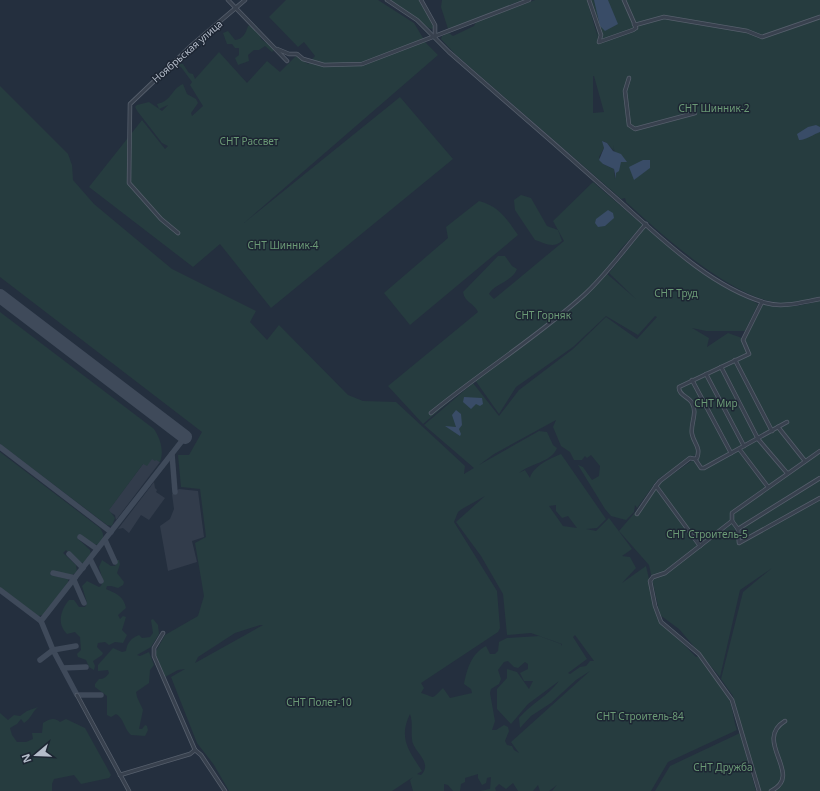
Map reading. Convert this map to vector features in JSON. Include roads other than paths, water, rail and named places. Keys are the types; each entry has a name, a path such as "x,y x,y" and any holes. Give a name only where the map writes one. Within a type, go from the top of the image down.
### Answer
{"street":[{"path":"228,0 287,61"},
{"name":"Ноябрьская улица","path":"178,233 161,219 129,183 130,104 192,45 245,0"},
{"path":"387,0 417,20 455,57 646,224 707,274 762,302 782,305 820,299"},
{"path":"422,0 435,25 435,37"},
{"path":"277,49 324,65 356,65 435,37 529,0"},
{"path":"589,0 601,35 599,42 636,28 624,0"},
{"path":"634,23 638,25 664,17 674,18 748,31 762,37 820,17"},
{"path":"284,58 293,54"},
{"path":"629,78 625,91 629,125 636,129 694,113"},
{"path":"431,412 473,379 526,343 584,295 612,266 646,224"},
{"path":"695,459 697,458 699,448 692,435 694,407 692,402 679,390 679,387 749,354 743,340 762,302"},
{"path":"735,360 772,431"},
{"path":"721,367 758,438 787,473"},
{"path":"706,374 744,446"},
{"path":"692,380 731,453"},
{"path":"695,459 701,468 704,468 731,453 740,450 744,446 787,422"},
{"path":"778,427 805,461"},
{"path":"740,450 768,487"},
{"path":"820,451 732,512 732,521 738,529 739,544 820,498"},
{"path":"637,514 660,481 690,458 695,459"},
{"path":"738,529 820,478"},
{"path":"656,486 700,546"},
{"path":"732,521 665,573 650,578 655,606 661,622 699,654 728,693 735,708 760,791"},
{"path":"163,632 154,648 154,656 195,750 202,755 225,791"},
{"path":"77,695 129,791"},
{"path":"771,791 781,785 783,780 782,767 774,747 773,738 777,728 786,721"},
{"path":"120,775 190,754 195,750"}],"water":[{"path":"594,0 608,0 618,24 605,31 600,26"},
{"path":"816,125 820,127 820,132 799,140 797,134 808,127"},
{"path":"602,141 607,143 613,151 621,154 627,162 621,162 619,171 616,173 616,179 614,169 603,164 599,160 604,148"},
{"path":"643,160 650,160 650,168 634,180 629,167"},
{"path":"608,210 613,213 614,218 605,226 598,227 595,223 596,219"},
{"path":"464,397 482,398 483,404 480,406 476,404 471,409 463,402"},
{"path":"456,410 461,414 462,425 459,429 461,434 460,436 445,426 456,427 452,415"}],"park label":[{"name":"СНТ Шинник-2","path":"714,108"},
{"name":"СНТ Рассвет","path":"249,141"},
{"name":"СНТ Шинник-4","path":"283,245"},
{"name":"СНТ Труд","path":"676,293"},
{"name":"СНТ Горняк","path":"543,315"},
{"name":"СНТ Мир","path":"716,403"},
{"name":"СНТ Строитель-5","path":"707,534"},
{"name":"СНТ Полет-10","path":"319,702"},
{"name":"СНТ Строитель-84","path":"640,716"},
{"name":"СНТ Дружба","path":"723,767"}]}
